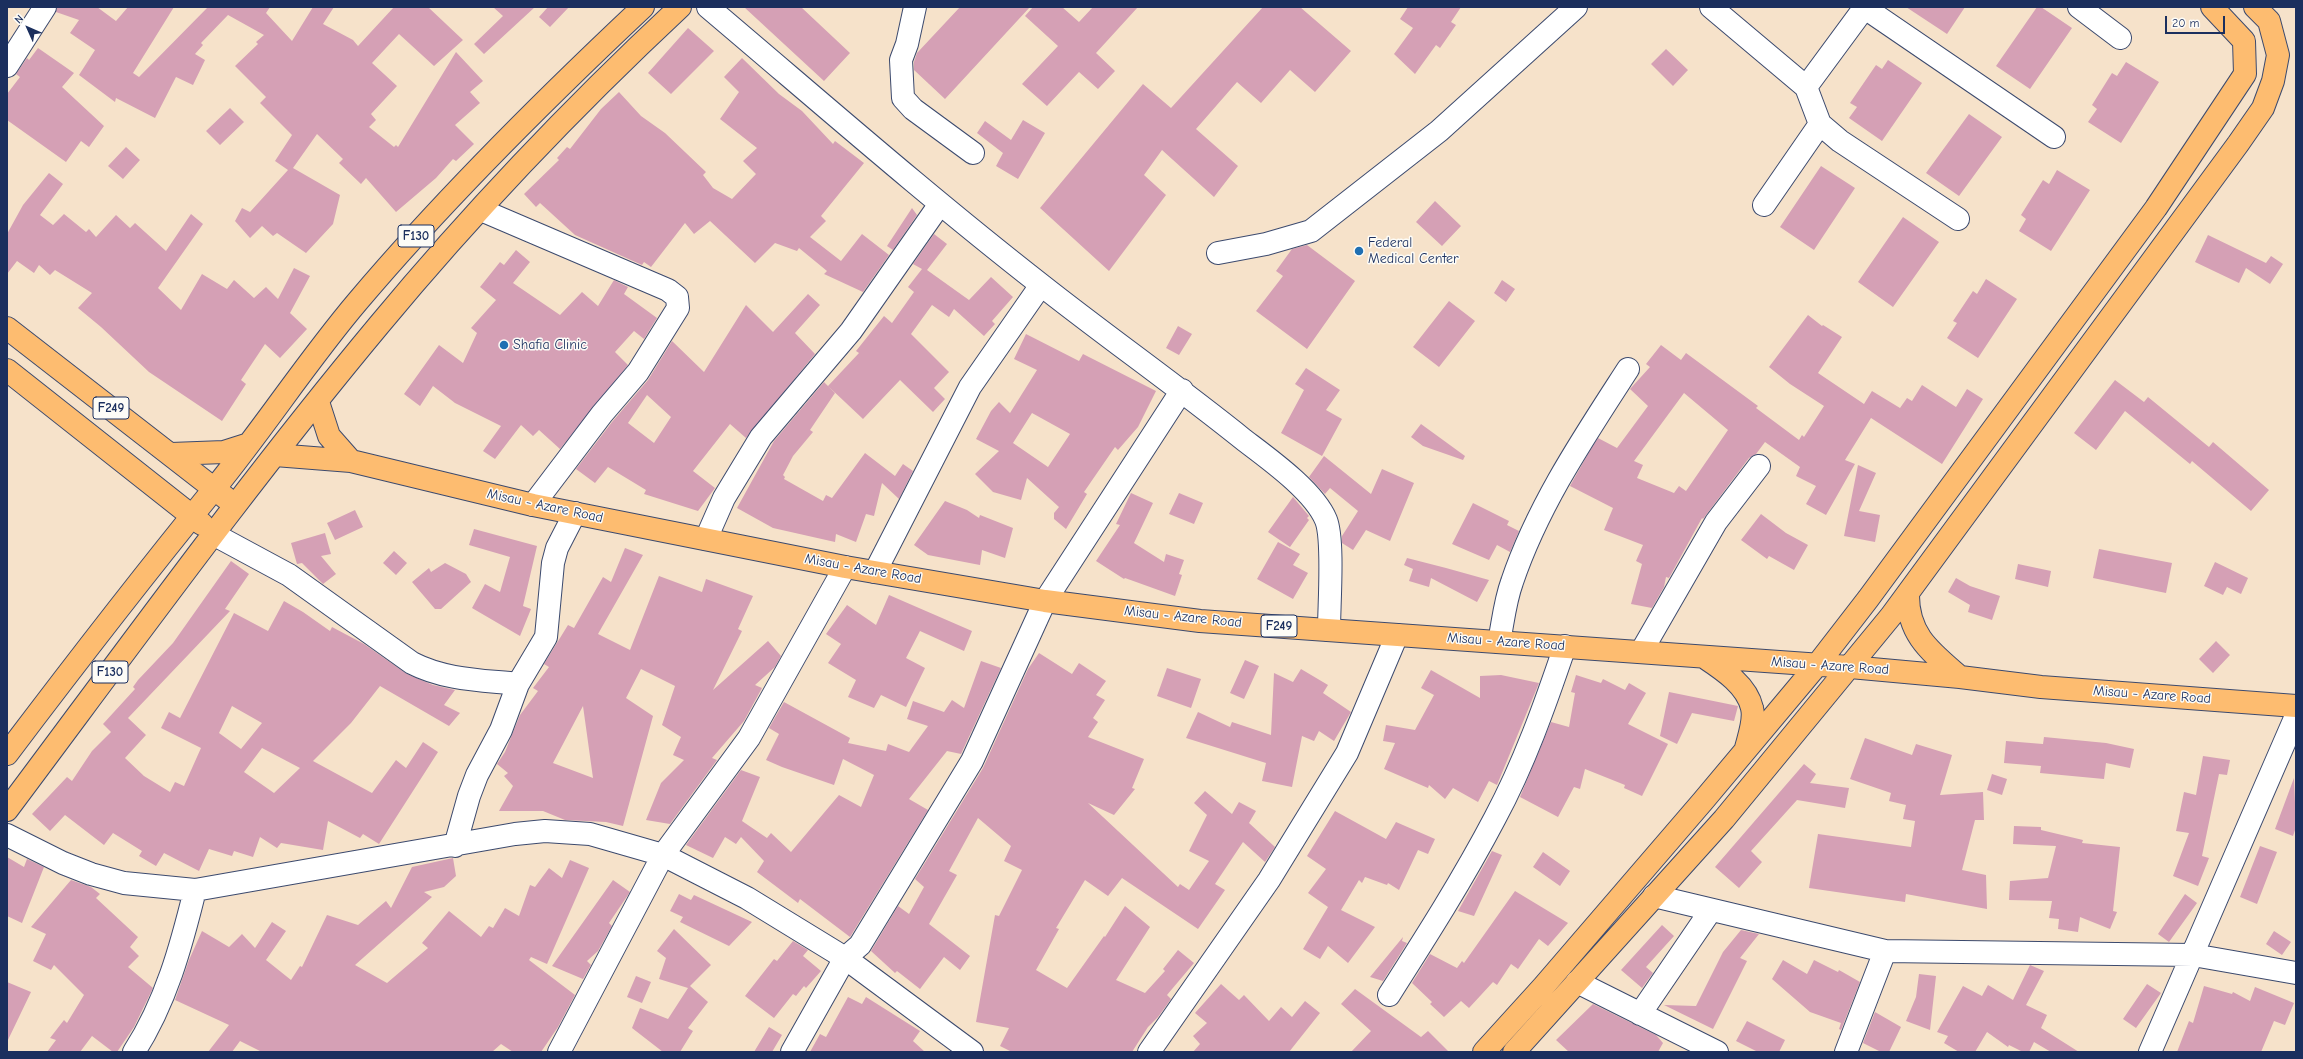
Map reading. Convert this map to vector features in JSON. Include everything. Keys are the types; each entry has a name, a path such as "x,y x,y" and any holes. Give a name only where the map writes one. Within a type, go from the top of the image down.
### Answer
{"main road":[{"name":"F130","path":"7,754 191,515 214,489 246,445 357,302 413,239 580,66 643,7"},
{"name":"F130","path":"7,810 213,534 380,324 481,210 598,84 680,7"},
{"path":"2212,7 2244,41 2278,55"},
{"path":"1514,1052 1724,819 1850,667 1908,593 2238,144 2262,108 2273,81 2278,55 2269,21 2255,7"},
{"path":"1484,1052 1548,981 1746,749 1817,665 1868,599 2156,208 2245,74 2244,41"},
{"name":"F249","path":"7,328 236,506"},
{"name":"F249","path":"7,370 213,534"},
{"path":"318,402 328,436 350,461"},
{"path":"171,454 224,452 246,445"},
{"name":"Misau - Azare Road","path":"275,455 350,461 533,505 875,572 1045,601 1200,621 1850,667 1960,677 2041,687 2296,706"},
{"path":"1908,593 1908,609 1912,625 1922,643 1960,677"},
{"path":"1704,656 1724,670 1748,696 1752,709 1746,749"}],"street":[{"path":"7,66 45,7"},
{"path":"708,7 940,204 1041,285 1182,390 1290,477 1313,501 1326,520 1330,543 1329,630"},
{"path":"916,7 907,44 900,60 903,98 913,109 973,153"},
{"path":"1218,253 1266,244 1310,230 1439,131 1576,7"},
{"path":"1711,7 1806,87 1820,124 1840,141 1958,219"},
{"path":"1806,87 1865,7 2054,137"},
{"path":"2079,7 2120,38"},
{"path":"1764,206 1820,124"},
{"path":"706,539 724,498 761,437 851,331 940,204"},
{"path":"481,210 668,290 677,297 678,308 638,372 602,414 533,505"},
{"path":"875,572 970,387 1041,285"},
{"path":"1499,642 1511,584 1536,522 1576,451 1628,369"},
{"path":"792,1052 845,958 860,944 972,761 1045,601 1182,390"},
{"path":"1641,652 1716,522 1759,466"},
{"path":"455,846 468,796 477,775 501,730 518,684 546,637 553,563 557,548 575,513"},
{"path":"213,534 289,575 412,662 428,671 447,676 518,684"},
{"path":"559,1052 663,855 749,738 846,566"},
{"path":"1149,1052 1269,880 1347,753 1398,635"},
{"path":"1389,995 1448,902 1496,817 1539,722 1565,646"},
{"path":"2150,1052 2194,955 2296,716"},
{"path":"7,835 63,863 91,874 124,883 195,890 455,846 515,834 545,831 590,834 663,855 747,898 845,958 972,1052"},
{"path":"134,1052 148,1030 177,962 195,890"},
{"path":"1654,896 1885,950 2194,955 2296,973"},
{"path":"1640,1014 1712,910"},
{"path":"1846,1052 1885,950"},
{"path":"1577,982 1717,1052"}],"building":[{"path":"57,7 97,7 116,21 128,7 174,7 133,73 139,77 208,7 270,7 266,13 292,41 313,7 334,7 323,24 353,40 358,46 394,7 428,7 463,40 434,66 399,34 372,63 397,86 371,114 376,120 369,127 394,147 396,145 398,147 456,52 483,81 470,92 480,103 455,125 474,144 456,161 453,159 436,178 396,212 366,178 361,184 339,163 343,159 317,134 293,168 340,195 333,224 306,253 277,233 273,236 262,226 250,238 235,221 242,208 250,212 288,170 275,161 292,135 260,103 266,97 235,66 258,44 256,42 264,35 228,15 201,43 203,45 195,54 205,60 193,85 176,77 155,118 116,98 115,102 79,75 95,50 70,33 79,20 56,12"},
{"path":"493,7 535,7 484,54 474,44 503,16"},
{"path":"548,7 569,7 550,27 539,17"},
{"path":"744,7 801,7 850,53 824,81"},
{"path":"960,7 1030,7 945,99 914,70 914,62 917,53"},
{"path":"1033,7 1062,7 1079,22 1093,7 1138,7 1096,53 1115,71 1098,89 1079,72 1047,106 1022,84 1058,46 1025,16"},
{"path":"1263,7 1300,7 1351,51 1315,92 1290,70 1261,103 1237,82 1196,129 1238,166 1214,197 1162,150 1144,175 1166,195 1109,271 1040,208 1143,84 1171,108"},
{"path":"1408,7 1461,7 1451,22 1456,25 1440,48 1436,45 1415,74 1394,54 1413,28 1400,19"},
{"path":"1906,7 1965,7 1947,34"},
{"path":"2037,7 2041,7 2072,28 2030,89 1996,66"},
{"path":"688,28 714,51 671,94 648,73"},
{"path":"38,48 74,73 62,87 104,126 89,147 81,141 66,162 7,120 7,94 20,77 16,74 27,58 29,60"},
{"path":"1666,49 1688,70 1673,86 1651,64"},
{"path":"742,58 779,94 802,111 833,144 835,141 864,163 821,216 826,221 810,237 841,261 862,234 889,255 863,292 824,274 827,271 799,248 797,251 775,243 755,263 710,221 694,234 685,223 651,267 644,262 642,265 575,235 540,203 536,207 524,194 559,160 557,158 567,147 570,149 601,109 619,92 641,116 665,133 706,172 703,175 713,188 732,199 756,174 743,161 757,148 720,119 739,92 724,77"},
{"path":"1888,60 1922,83 1882,141 1849,118 1857,107 1850,103 1876,65 1882,69"},
{"path":"2126,62 2159,82 2121,143 2088,122 2097,109 2092,105 2112,73 2117,76"},
{"path":"230,108 244,122 220,145 206,131"},
{"path":"1969,114 2002,137 1959,196 1926,173"},
{"path":"1023,120 1045,133 1018,179 996,166 1003,153 977,133 985,121 1011,140"},
{"path":"126,147 140,160 123,179 108,166"},
{"path":"1821,166 1855,188 1814,250 1780,227"},
{"path":"2057,170 2090,190 2051,251 2019,231 2026,219 2021,215 2043,180 2049,184"},
{"path":"49,173 63,184 40,215 53,225 64,214 86,232 89,229 96,237 116,215 130,228 135,223 166,251 191,214 203,224 158,288 181,310 202,274 227,289 234,280 254,298 266,287 278,299 294,268 310,276 290,313 307,329 280,358 265,344 241,380 246,384 222,421 149,372 101,327 78,308 92,293 55,270 50,275 39,265 34,273 17,261 7,274 7,234 23,205"},
{"path":"1435,201 1461,226 1442,246 1416,222"},
{"path":"912,208 917,215 893,250 887,246"},
{"path":"1903,217 1939,242 1893,307 1858,282"},
{"path":"934,234 947,244 927,270 969,300 991,277 1013,297 992,321 995,324 984,336 954,309 949,317 932,305 911,334 949,372 934,388 945,399 933,412 900,380 863,419 828,386 859,353 856,351 884,316 892,323 914,292 908,287 922,269 913,264"},
{"path":"2208,235 2266,263 2271,256 2283,264 2270,284 2246,268 2239,283 2195,262"},
{"path":"1307,245 1355,281 1307,349 1256,311 1283,276 1276,271 1292,249"},
{"path":"516,250 530,262 513,283 560,315 582,292 598,306 614,280 628,287 624,294 657,318 644,339 634,331 615,352 628,365 560,449 539,430 533,436 521,425 495,459 483,451 501,426 455,403 433,386 420,406 404,394 439,345 463,363 477,333 471,328 496,300 480,287 500,262 504,265"},
{"path":"1986,279 2017,299 1978,358 1947,338 1957,323 1953,321 1973,291 1977,294"},
{"path":"1502,280 1515,289 1506,302 1494,293"},
{"path":"808,294 820,305 795,333 815,354 746,438 730,424 693,471 715,488 698,511 644,494 646,490 608,467 595,483 576,469 612,422 648,380 672,341 704,372 746,305 773,332","holes":["647,395 671,417 654,443 628,423"]},
{"path":"1449,301 1475,321 1439,367 1413,347"},
{"path":"1808,315 1822,326 1823,325 1842,337 1818,373 1864,404 1872,391 1900,408 1907,398 1912,401 1922,385 1956,407 1967,389 1983,399 1942,464 1871,418 1845,460 1855,464 1826,515 1806,504 1816,486 1796,476 1800,467 1765,442 1756,454 1749,458 1703,519 1702,518 1669,578 1666,577 1664,587 1652,608 1631,604 1642,564 1636,561 1643,545 1604,530 1613,508 1570,486 1589,452 1598,438 1617,448 1648,406 1630,389 1650,367 1646,364 1661,345 1681,360 1686,353 1758,406 1756,408 1799,440 1802,435 1804,437 1824,406 1790,384 1769,367","holes":["1684,393 1728,430 1686,491 1679,486 1674,493 1637,478 1643,465 1634,461"]},
{"path":"1178,326 1192,334 1179,355 1166,348"},
{"path":"1026,334 1079,361 1083,354 1156,391 1138,427 1118,450 1115,447 1084,492 1087,494 1066,529 1054,519 1054,513 1059,507 1027,478 1021,500 993,492 975,474 999,451 976,439 991,411 999,402 1010,413 1037,370 1014,359","holes":["1032,413 1070,434 1048,467 1013,443"]},
{"path":"1306,368 1340,390 1326,410 1342,419 1322,456 1281,433 1304,390 1295,384"},
{"path":"2115,380 2144,402 2148,397 2209,447 2213,442 2269,490 2251,511 2192,461 2190,464 2125,411 2096,450 2074,433"},
{"path":"824,382 835,393 810,430 813,432 793,456 783,475 785,477 784,479 823,501 826,495 832,498 865,453 895,476 903,464 913,471 899,499 882,483 874,516 866,514 856,542 836,534 835,542 773,528 737,508 774,441"},
{"path":"1421,424 1465,456 1463,460 1423,446 1411,437"},
{"path":"1324,456 1371,494 1382,469 1414,483 1390,541 1366,530 1353,550 1342,543 1342,536 1358,511 1330,488 1325,494 1309,477"},
{"path":"1858,465 1876,473 1859,511 1880,515 1875,542 1844,536"},
{"path":"1131,493 1153,503 1134,543 1164,562 1166,554 1184,560 1179,574 1182,575 1175,596 1125,578 1124,579 1096,561 1120,525 1116,524"},
{"path":"1179,493 1203,503 1194,524 1169,514"},
{"path":"1293,497 1309,516 1307,518 1309,520 1290,547 1268,532"},
{"path":"945,501 967,510 979,518 980,515 1013,528 1005,558 982,550 980,565 928,555 914,545"},
{"path":"1473,503 1509,521 1507,525 1519,531 1510,552 1497,545 1489,560 1452,544"},
{"path":"355,510 363,527 335,540 327,523"},
{"path":"1761,514 1786,533 1808,545 1794,570 1769,556 1767,559 1741,540"},
{"path":"474,529 537,546 523,606 531,609 520,636 472,608 485,584 500,592 510,557 469,545"},
{"path":"325,533 331,554 321,556 336,574 323,584 302,563 297,564 291,543"},
{"path":"1278,542 1300,554 1293,565 1308,573 1293,599 1257,579"},
{"path":"625,548 643,555 598,634 630,650 659,576 702,592 706,579 753,596 738,629 742,631 713,690 768,641 781,656 775,667 755,685 762,688 744,721 712,758 717,760 670,824 646,820 661,783 684,760 673,755 681,737 662,725 675,686 641,669 626,698 653,716 623,826 606,822 565,820 543,811 499,811 513,786 504,776 508,773 497,764 505,752 520,715 538,691 533,688 549,667 544,664 568,625 574,628 603,577 611,582","holes":["583,706 593,778 553,763"]},
{"path":"2099,549 2172,563 2166,593 2093,578"},
{"path":"394,551 407,563 396,575 383,563"},
{"path":"1407,558 1489,580 1477,602 1431,578 1429,587 1409,581 1413,569 1404,565"},
{"path":"231,561 249,574 225,609 230,611 128,718 146,735 125,758 144,776 170,792 175,782 184,786 201,748 161,728 169,712 180,718 234,613 268,631 284,601 330,631 332,627 364,644 407,674 433,685 455,690 444,705 460,713 449,726 380,686 351,723 313,761 372,793 396,760 406,768 423,742 438,752 379,844 363,834 360,838 328,821 323,850 281,843 277,848 260,837 253,857 234,851 232,856 209,849 199,871 164,853 156,866 139,856 142,851 113,833 104,845 65,815 50,831 32,814 67,777 72,781 92,751 111,732 103,724 135,689 133,687 138,680 173,643","holes":["232,706 262,723 241,749 219,733","262,748 300,768 274,793 244,772"]},
{"path":"2215,562 2248,578 2241,594 2227,587 2223,595 2204,586"},
{"path":"445,563 466,574 471,582 441,609 435,609 412,582 429,568 431,572"},
{"path":"2018,564 2051,571 2048,587 2015,579"},
{"path":"1956,578 1970,586 2000,596 1992,620 1968,612 1970,605 1948,592"},
{"path":"889,595 972,631 964,651 920,631 906,658 925,668 906,707 881,695 874,708 848,697 856,680 828,663 841,644 826,634 847,605 876,625"},
{"path":"2216,641 2230,655 2213,673 2199,659"},
{"path":"1039,653 1072,674 1079,663 1106,681 1096,695 1105,700 1093,718 1098,722 1088,737 1144,759 1132,788 1135,789 1114,815 1088,803 1178,887 1180,884 1189,890 1209,861 1189,851 1207,815 1194,803 1205,791 1232,814 1239,802 1256,811 1249,823 1275,847 1265,862 1243,842 1215,884 1225,890 1198,929 1122,878 1108,896 1085,880 1056,928 1059,929 1036,970 1067,988 1104,936 1105,937 1125,906 1150,927 1116,980 1145,993 1165,971 1163,969 1178,950 1194,963 1167,995 1171,999 1158,1017 1148,1027 1132,1052 1012,1052 1000,1046 1009,1028 976,1022 995,915 999,916 1022,870 1004,861 1011,846 978,818 949,871 957,875 929,924 970,956 960,970 944,957 920,989 897,971 895,973 871,951 898,906 909,914 924,887 915,879 983,768 1028,669"},
{"path":"1245,660 1259,666 1244,699 1230,693"},
{"path":"981,661 1001,668 961,754 947,751 909,799 928,810 850,937 800,899 798,903 757,872 764,861 741,837 736,844 725,837 713,858 686,845 741,770 760,777 742,821 767,838 771,833 791,852 839,795 861,807 874,775 843,759 834,785 766,760 779,734 769,728 784,702 850,738 848,743 886,751 888,744 909,752 928,726 907,719 913,701 944,712 952,700 964,708"},
{"path":"1167,668 1201,679 1191,708 1157,696"},
{"path":"1301,669 1328,685 1323,693 1351,712 1334,741 1319,731 1314,741 1302,736 1292,787 1262,781 1266,763 1186,738 1198,712 1230,727 1232,722 1271,735 1274,673 1293,682"},
{"path":"1431,670 1480,698 1480,676 1501,675 1539,683 1497,785 1489,781 1478,802 1453,788 1445,799 1429,785 1428,788 1384,769 1395,743 1383,741 1386,725 1415,730 1434,695 1421,688"},
{"path":"1576,675 1601,683 1603,679 1625,690 1629,683 1646,693 1628,724 1668,744 1642,796 1624,788 1625,785 1585,769 1580,789 1574,787 1558,817 1520,797 1551,722 1569,727 1575,693 1571,692"},
{"path":"1669,692 1738,706 1734,721 1692,713 1677,744 1660,736"},
{"path":"2044,737 2106,743 2134,749 2130,768 2106,763 2104,779 2040,773 2041,766 2004,763 2006,741 2043,744"},
{"path":"1865,738 1912,755 1916,744 1952,755 1940,795 1983,792 1984,820 1975,820 1962,870 1986,875 1987,909 1906,894 1905,902 1809,888 1818,834 1911,847 1915,821 1903,819 1906,805 1889,801 1891,793 1850,779"},
{"path":"2203,756 2230,760 2227,775 2219,774 2202,856 2209,858 2198,886 2173,876 2189,833 2176,831 2184,792 2196,795"},
{"path":"1804,764 1816,774 1810,783 1849,788 1845,808 1797,800 1751,851 1762,862 1739,888 1715,867"},
{"path":"1992,774 2007,779 2002,795 1987,790"},
{"path":"2294,778 2296,827 2293,836 2275,829"},
{"path":"1335,811 1386,839 1396,822 1435,839 1428,854 1418,850 1399,890 1388,883 1387,885 1365,877 1362,883 1359,880 1341,910 1375,927 1348,963 1328,946 1320,959 1303,949 1328,907 1308,893 1326,869 1307,856"},
{"path":"2014,826 2041,827 2041,830 2083,840 2082,843 2120,847 2113,911 2117,912 2110,929 2080,917 2078,932 2058,929 2059,919 2049,918 2052,901 2009,900 2010,881 2048,878 2056,846 2013,844"},
{"path":"2260,846 2277,852 2257,904 2240,897"},
{"path":"1492,851 1502,855 1474,916 1458,911"},
{"path":"1543,852 1570,871 1560,886 1533,867"},
{"path":"7,857 24,867 27,859 44,867 22,923 7,916"},
{"path":"453,858 456,876 444,887 424,892 432,897 355,965 387,983 428,948 422,943 449,911 481,937 489,926 493,928 505,908 519,916 530,885 535,887 549,868 562,878 570,860 589,868 547,964 531,957 529,960 575,995 558,1027 541,1052 513,1052 501,1044 492,1052 262,1052 240,1041 232,1052 208,1052 229,1025 175,1000 189,960 202,931 229,947 242,934 255,948 272,922 286,931 266,960 291,980 300,966 302,967 327,915 358,925 386,901 391,908 412,867"},
{"path":"71,880 91,887 100,894 96,898 138,937 130,947 139,956 128,967 153,988 134,1027 117,1052 113,1052 92,1036 80,1052 47,1052 56,1040 50,1038 64,1020 67,1023 84,995 54,965 51,970 33,961 46,934 31,927"},
{"path":"613,880 630,892 609,923 612,926 598,951 587,961 591,965 583,979 552,966"},
{"path":"1515,891 1568,923 1548,946 1539,939 1518,969 1511,964 1497,985 1493,982 1469,1008 1461,1001 1444,1017 1430,1004 1432,1002 1412,983 1430,954 1457,968 1462,961 1464,963"},
{"path":"679,894 691,900 694,895 752,922 729,946 680,922 683,917 670,911"},
{"path":"2185,894 2197,903 2169,942 2158,934"},
{"path":"1662,925 1674,936 1646,967 1653,973 1642,988 1621,970"},
{"path":"674,929 711,965 690,986 708,1002 688,1028 693,1031 680,1052 663,1052 632,1028 640,1008 668,1019 688,988 659,979 666,958 657,951"},
{"path":"1741,930 1759,934 1740,958 1747,961 1713,1029 1664,1005 1696,1006 1723,952"},
{"path":"2274,931 2291,942 2282,955 2266,944"},
{"path":"1403,937 1402,941 1407,943 1383,981 1370,977"},
{"path":"793,941 808,950 803,956 821,971 806,988 804,986 796,996 793,994 774,1018 745,996 774,959 777,961"},
{"path":"1783,960 1807,974 1814,960 1838,972 1839,970 1860,982 1841,1030 1839,1029 1841,1023 1810,1012 1772,979"},
{"path":"2030,965 2044,971 2026,1005 2047,1015 2041,1028 2079,1052 2051,1052 2034,1042 2029,1052 2023,1052 2009,1045 2008,1047 1987,1032 1975,1052 1959,1052 1944,1043 1948,1036 1937,1032 1963,986 1982,996 1988,985 2013,1000"},
{"path":"1919,974 1936,976 1930,1030 1906,1021 1916,997"},
{"path":"636,976 651,982 642,1003 627,997"},
{"path":"7,982 31,992 7,1042"},
{"path":"1221,984 1239,1000 1244,995 1269,1021 1281,1007 1292,1017 1305,1001 1320,1013 1289,1052 1193,1052 1200,1044 1193,1036 1207,1023 1195,1013"},
{"path":"2147,984 2161,993 2136,1028 2123,1019"},
{"path":"2204,986 2232,994 2233,992 2250,1001 2255,987 2294,1003 2285,1025 2274,1021 2261,1052 2177,1052 2189,1021 2193,1023"},
{"path":"1355,989 1421,1037 1428,1031 1449,1052 1351,1052 1371,1031 1341,1004"},
{"path":"848,997 862,1004 866,997 920,1031 913,1041 925,1052 810,1052 820,1034 826,1037"},
{"path":"1593,1004 1656,1035 1663,1043 1658,1052 1569,1052 1556,1040"},
{"path":"1875,1012 1901,1027 1889,1052 1881,1052 1863,1043"},
{"path":"1747,1021 1785,1040 1779,1052 1758,1052 1736,1041"},
{"path":"769,1027 782,1035 772,1052 754,1052"}],"place":[{"name":"Federal Medical Center","path":"1359,251"},
{"name":"Shafia Clinic","path":"504,345"}]}
